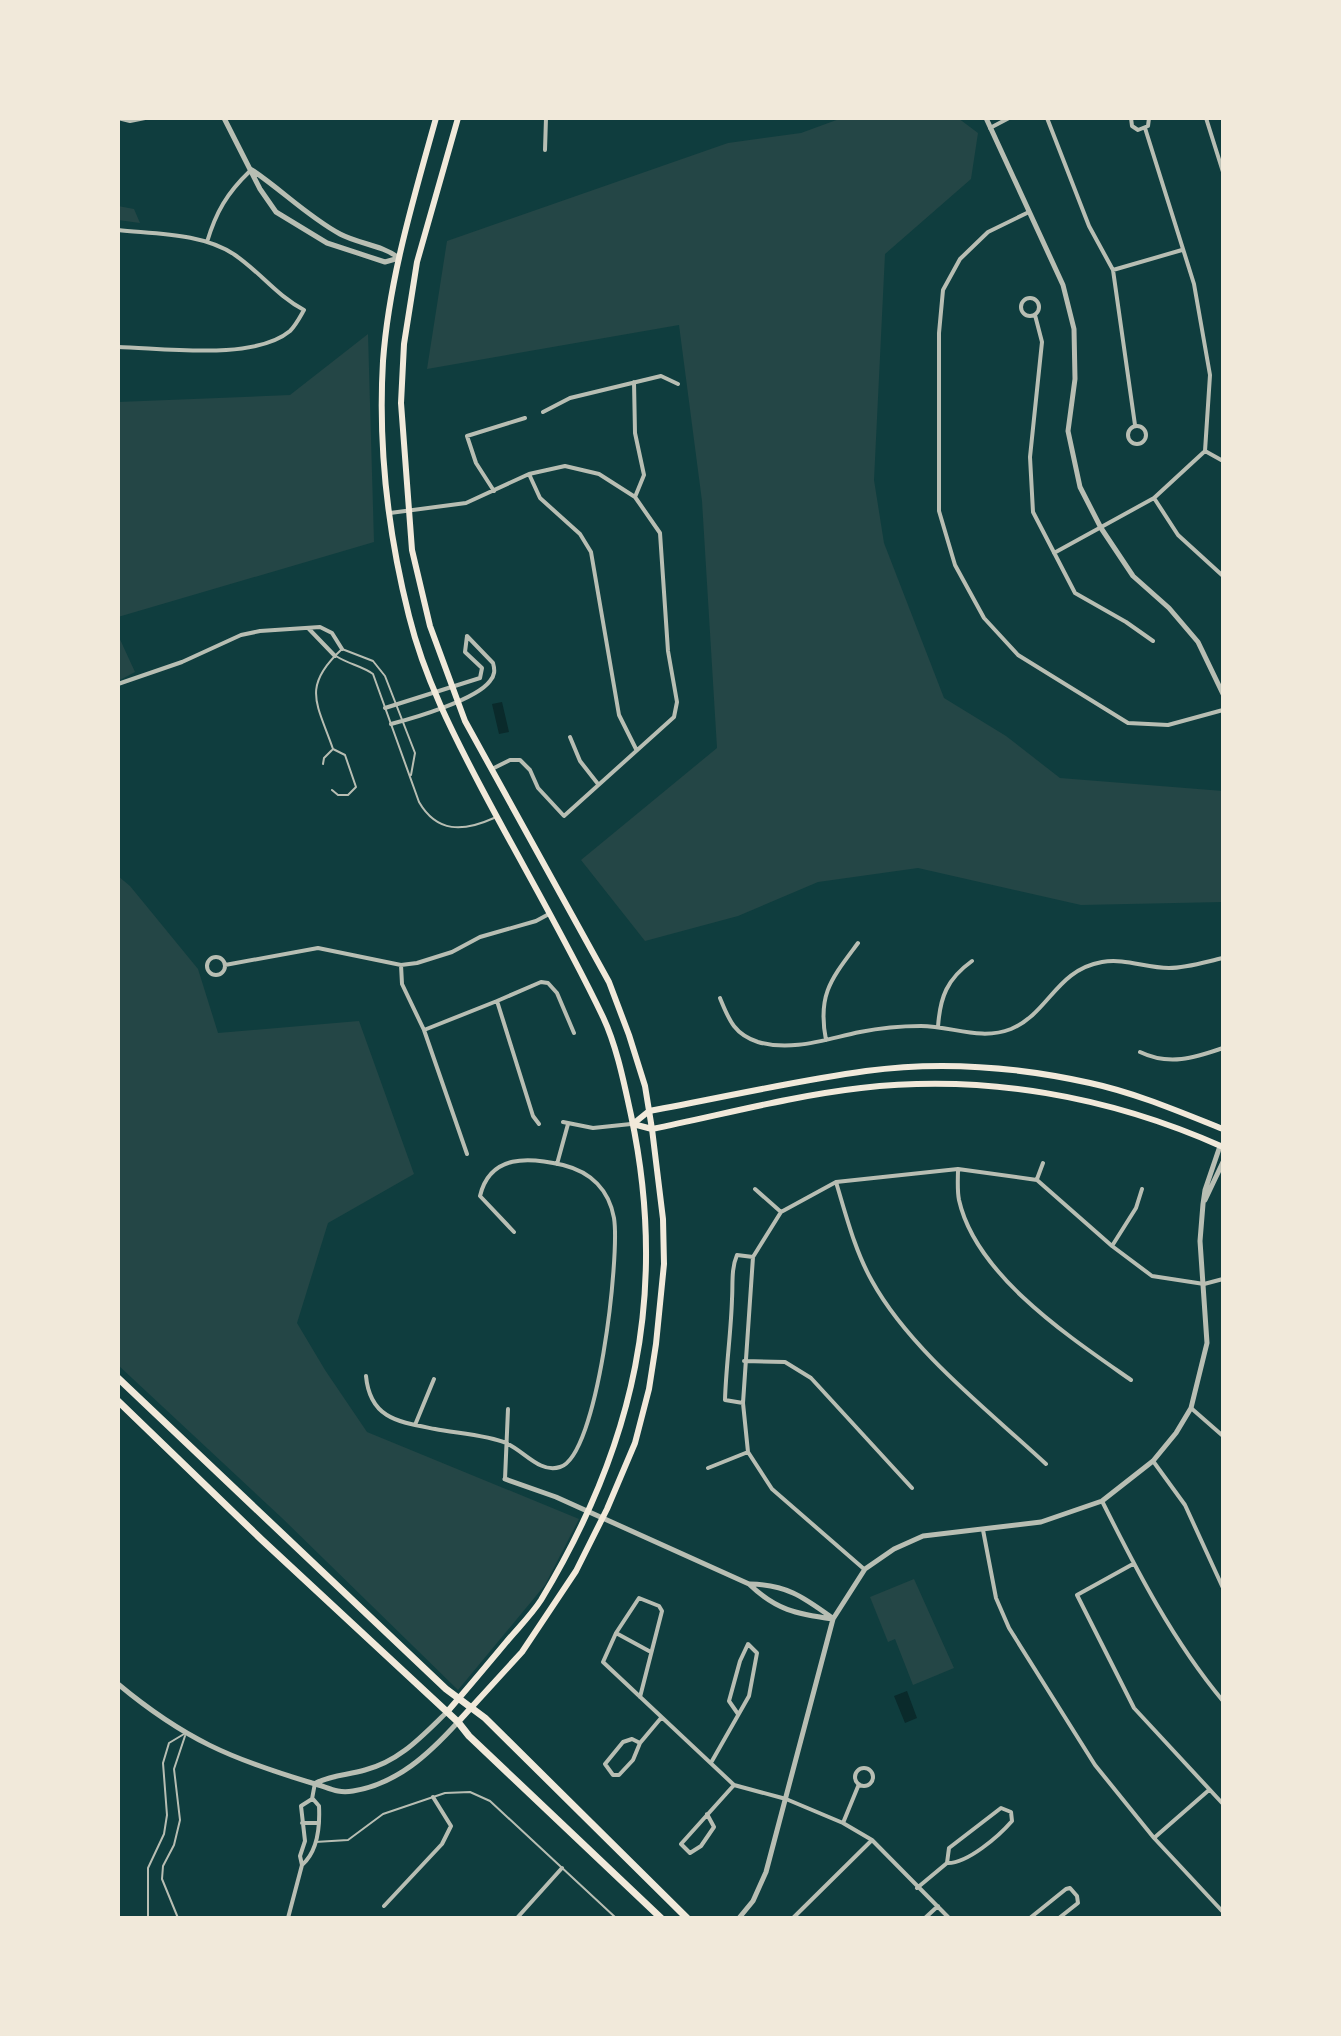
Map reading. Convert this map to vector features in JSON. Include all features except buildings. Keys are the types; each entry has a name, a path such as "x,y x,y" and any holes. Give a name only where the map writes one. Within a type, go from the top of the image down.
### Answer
{"highway":[{"path":"118,1378 458,1699 485,1718 687,1918"},
{"path":"118,1401 661,1918"}],"main road":[{"path":"436,118 400,258 386,335 382,430 392,544 410,620 441,707 605,1021 633,1124 642,1171 646,1223 641,1341 615,1447 588,1512 538,1605 447,1712"},
{"path":"458,118 417,262 404,344 401,403 412,550 430,626 465,721 609,982 637,1061 652,1129 663,1219 664,1264 649,1389 635,1443 602,1518 576,1571 522,1652 458,1722"},
{"path":"400,258 417,262"},
{"path":"633,1124 649,1111 867,1071 956,1067 1020,1071 1092,1083 1223,1129"},
{"path":"633,1124 652,1129 860,1088 928,1083 1011,1087 1101,1103 1152,1118 1222,1147"}],"street":[{"path":"118,118 130,121 145,118"},
{"path":"224,118 260,189 276,212 327,243 385,262 400,258"},
{"path":"545,150 546,118"},
{"path":"986,118 1063,285 1074,329 1075,379 1068,431 1080,487 1101,528 1133,576 1169,608 1198,642 1223,694"},
{"path":"990,128 1009,118"},
{"path":"1047,118 1089,226 1113,270 1135,425"},
{"path":"1131,118 1135,128 1145,128"},
{"path":"1054,553 1154,498 1205,451 1210,375 1194,284 1145,128 1149,118"},
{"path":"1206,118 1223,172"},
{"path":"252,170 313,218 344,236 389,250 400,258"},
{"path":"207,242 216,213 230,190 252,170"},
{"path":"1029,212 988,232 960,259 943,290 939,333 939,511 955,565 984,618 1018,655 1128,723 1168,725 1223,710"},
{"path":"306,232 313,218"},
{"path":"118,230 207,242 233,253 285,299 304,310 292,329 276,340 257,347 232,350 118,347"},
{"path":"1113,270 1182,250"},
{"path":"1032,298 1038,302 1040,309 1035,315 1028,316 1023,312 1021,305 1025,299 1032,298"},
{"path":"1035,315 1042,342 1030,457 1033,512 1075,593 1153,641"},
{"path":"543,412 570,398 661,376 678,384"},
{"path":"634,382 635,433 644,475 635,497"},
{"path":"494,491 476,463 467,436 525,418"},
{"path":"1135,425 1142,427 1146,433 1145,440 1139,444 1132,442 1128,436 1129,429 1135,425"},
{"path":"1205,451 1223,461"},
{"path":"390,513 466,503 529,474 565,466 599,474 635,497 660,533 668,651 677,702 674,717 564,816 538,788 530,770 520,760 510,760 492,769"},
{"path":"529,474 540,498 580,534 591,552 619,715 636,749"},
{"path":"1154,498 1178,535 1223,576"},
{"path":"118,684 182,662 241,635 260,631 320,627 332,633 342,649"},
{"path":"307,628 335,656"},
{"path":"385,708 475,682 483,673 479,664 465,652 467,636 490,658 495,669 482,689 391,724"},
{"path":"570,737 580,761 598,784"},
{"path":"225,965 318,948 401,965 440,957 480,937 550,914"},
{"path":"826,1040 821,1017 824,995 858,943"},
{"path":"214,957 221,959 225,965 224,972 217,976 210,974 207,968 208,961 214,957"},
{"path":"720,998 731,1026 742,1035 756,1041 786,1046 892,1027 938,1027 985,1035 1025,1023 1068,976 1082,968 1123,961 1166,968 1223,958"},
{"path":"938,1027 939,1003 946,986 958,971 972,961"},
{"path":"401,965 402,984 424,1030 467,1154"},
{"path":"424,1030 536,984 548,983 557,993 574,1033"},
{"path":"497,1001 533,1116 539,1124"},
{"path":"1140,1052 1156,1059 1177,1061 1223,1048"},
{"path":"557,1164 566,1123 593,1128 633,1124"},
{"path":"739,1918 753,1901 766,1872 833,1619 865,1569 894,1549 923,1536 1041,1522 1102,1501 1153,1461 1176,1433 1191,1408 1207,1343 1200,1241 1203,1204 1222,1147"},
{"path":"366,1376 372,1401 385,1416 415,1425 506,1442 548,1468 560,1468 572,1460 595,1402 611,1307 614,1219 600,1185 583,1170 534,1159 507,1163 492,1171 483,1182 480,1196 514,1232"},
{"path":"1203,1204 1223,1162"},
{"path":"1037,1180 1043,1163"},
{"path":"958,1169 959,1200 973,1232 997,1271 1057,1328 1131,1380"},
{"path":"865,1569 772,1489 748,1452 743,1403 744,1361 753,1257 781,1212 836,1182 958,1169 1037,1180 1112,1246 1152,1276 1204,1284 1223,1279"},
{"path":"836,1182 854,1240 871,1280 892,1313 925,1352 1046,1464"},
{"path":"755,1189 781,1212"},
{"path":"1112,1246 1136,1208 1142,1189"},
{"path":"743,1403 725,1400 727,1348 733,1264 737,1255 753,1257"},
{"path":"744,1361 785,1362 811,1378 912,1488"},
{"path":"415,1425 434,1379"},
{"path":"1191,1408 1223,1436"},
{"path":"508,1409 505,1479 602,1518 749,1584 768,1602 802,1615 833,1619"},
{"path":"708,1468 748,1452"},
{"path":"1153,1461 1185,1505 1223,1588"},
{"path":"1102,1501 1133,1564 1194,1666 1223,1701"},
{"path":"983,1527 996,1598 1009,1628 1095,1765 1154,1838 1223,1912"},
{"path":"1133,1564 1077,1595 1134,1708 1223,1804"},
{"path":"749,1584 775,1585 807,1599 833,1619"},
{"path":"640,1697 661,1608 639,1598 616,1633 603,1662 661,1718 712,1761 734,1785 786,1799 843,1823 872,1840 949,1918"},
{"path":"616,1633 650,1651"},
{"path":"712,1761 749,1696 757,1653 748,1644 729,1701 738,1714"},
{"path":"118,1684 154,1715 186,1733 247,1763 315,1783 333,1792 352,1791 398,1775 429,1752 458,1722"},
{"path":"315,1783 332,1775 365,1770 393,1759 413,1745 447,1712"},
{"path":"640,1743 632,1739 623,1742 605,1764 607,1770 619,1775 661,1718"},
{"path":"862,1768 869,1769 872,1782 866,1786 859,1784 855,1779 856,1772 862,1768"},
{"path":"288,1918 305,1841 301,1806 312,1799 315,1783"},
{"path":"843,1823 859,1784"},
{"path":"707,1814 714,1827 711,1834 690,1853 681,1844 707,1814 734,1785"},
{"path":"1154,1838 1209,1790"},
{"path":"384,1906 448,1834 451,1826 433,1797"},
{"path":"302,1865 308,1860 319,1823 319,1806 312,1799"},
{"path":"917,1888 947,1863 962,1860 1001,1833 1012,1821 1011,1812 1001,1808 965,1835 949,1848 947,1863"},
{"path":"302,1823 319,1823"},
{"path":"793,1918 872,1840"},
{"path":"305,1841 314,1842"},
{"path":"517,1918 562,1868"},
{"path":"1030,1918 1070,1888 1077,1896 1078,1903 1059,1918"},
{"path":"925,1918 938,1906"},
{"path":"771,1918 779,1918"}],"lane":[{"path":"332,790 338,795 348,795 356,787 345,755 333,749 315,691 317,677 342,649 379,666 415,753 411,775"},
{"path":"335,656 373,674 419,802 427,816 439,824 465,828 496,816"},
{"path":"323,764 324,758 333,749"},
{"path":"148,1917 148,1868 164,1834 167,1815 163,1763 169,1743 186,1733"},
{"path":"178,1918 162,1879 163,1866 174,1845 180,1820 174,1769 186,1733"},
{"path":"314,1842 348,1840 360,1833 374,1818 433,1797 458,1791 480,1795 616,1918"}],"shaded area":[{"path":"842,118 958,118 978,133 971,179 885,254 874,480 884,543 944,698 1006,736 1060,778 1223,791 1223,902 1081,905 918,868 818,882 738,916 645,941 581,860 717,748 702,501 679,325 427,369 447,241 728,143 801,133"},
{"path":"118,206 134,209 140,223 118,220"},
{"path":"368,334 374,542 118,617 118,402 290,395"},
{"path":"118,635 135,672 118,681"},
{"path":"502,702 509,732 499,734 492,704"},
{"path":"118,876 130,886 198,969 218,1033 359,1021 414,1174 328,1223 297,1323 367,1432 579,1519 545,1585 458,1690 282,1518 118,1365"},
{"path":"914,1579 954,1668 913,1685 895,1639 888,1642 870,1597"},
{"path":"907,1691 917,1718 905,1723 894,1696"}]}
